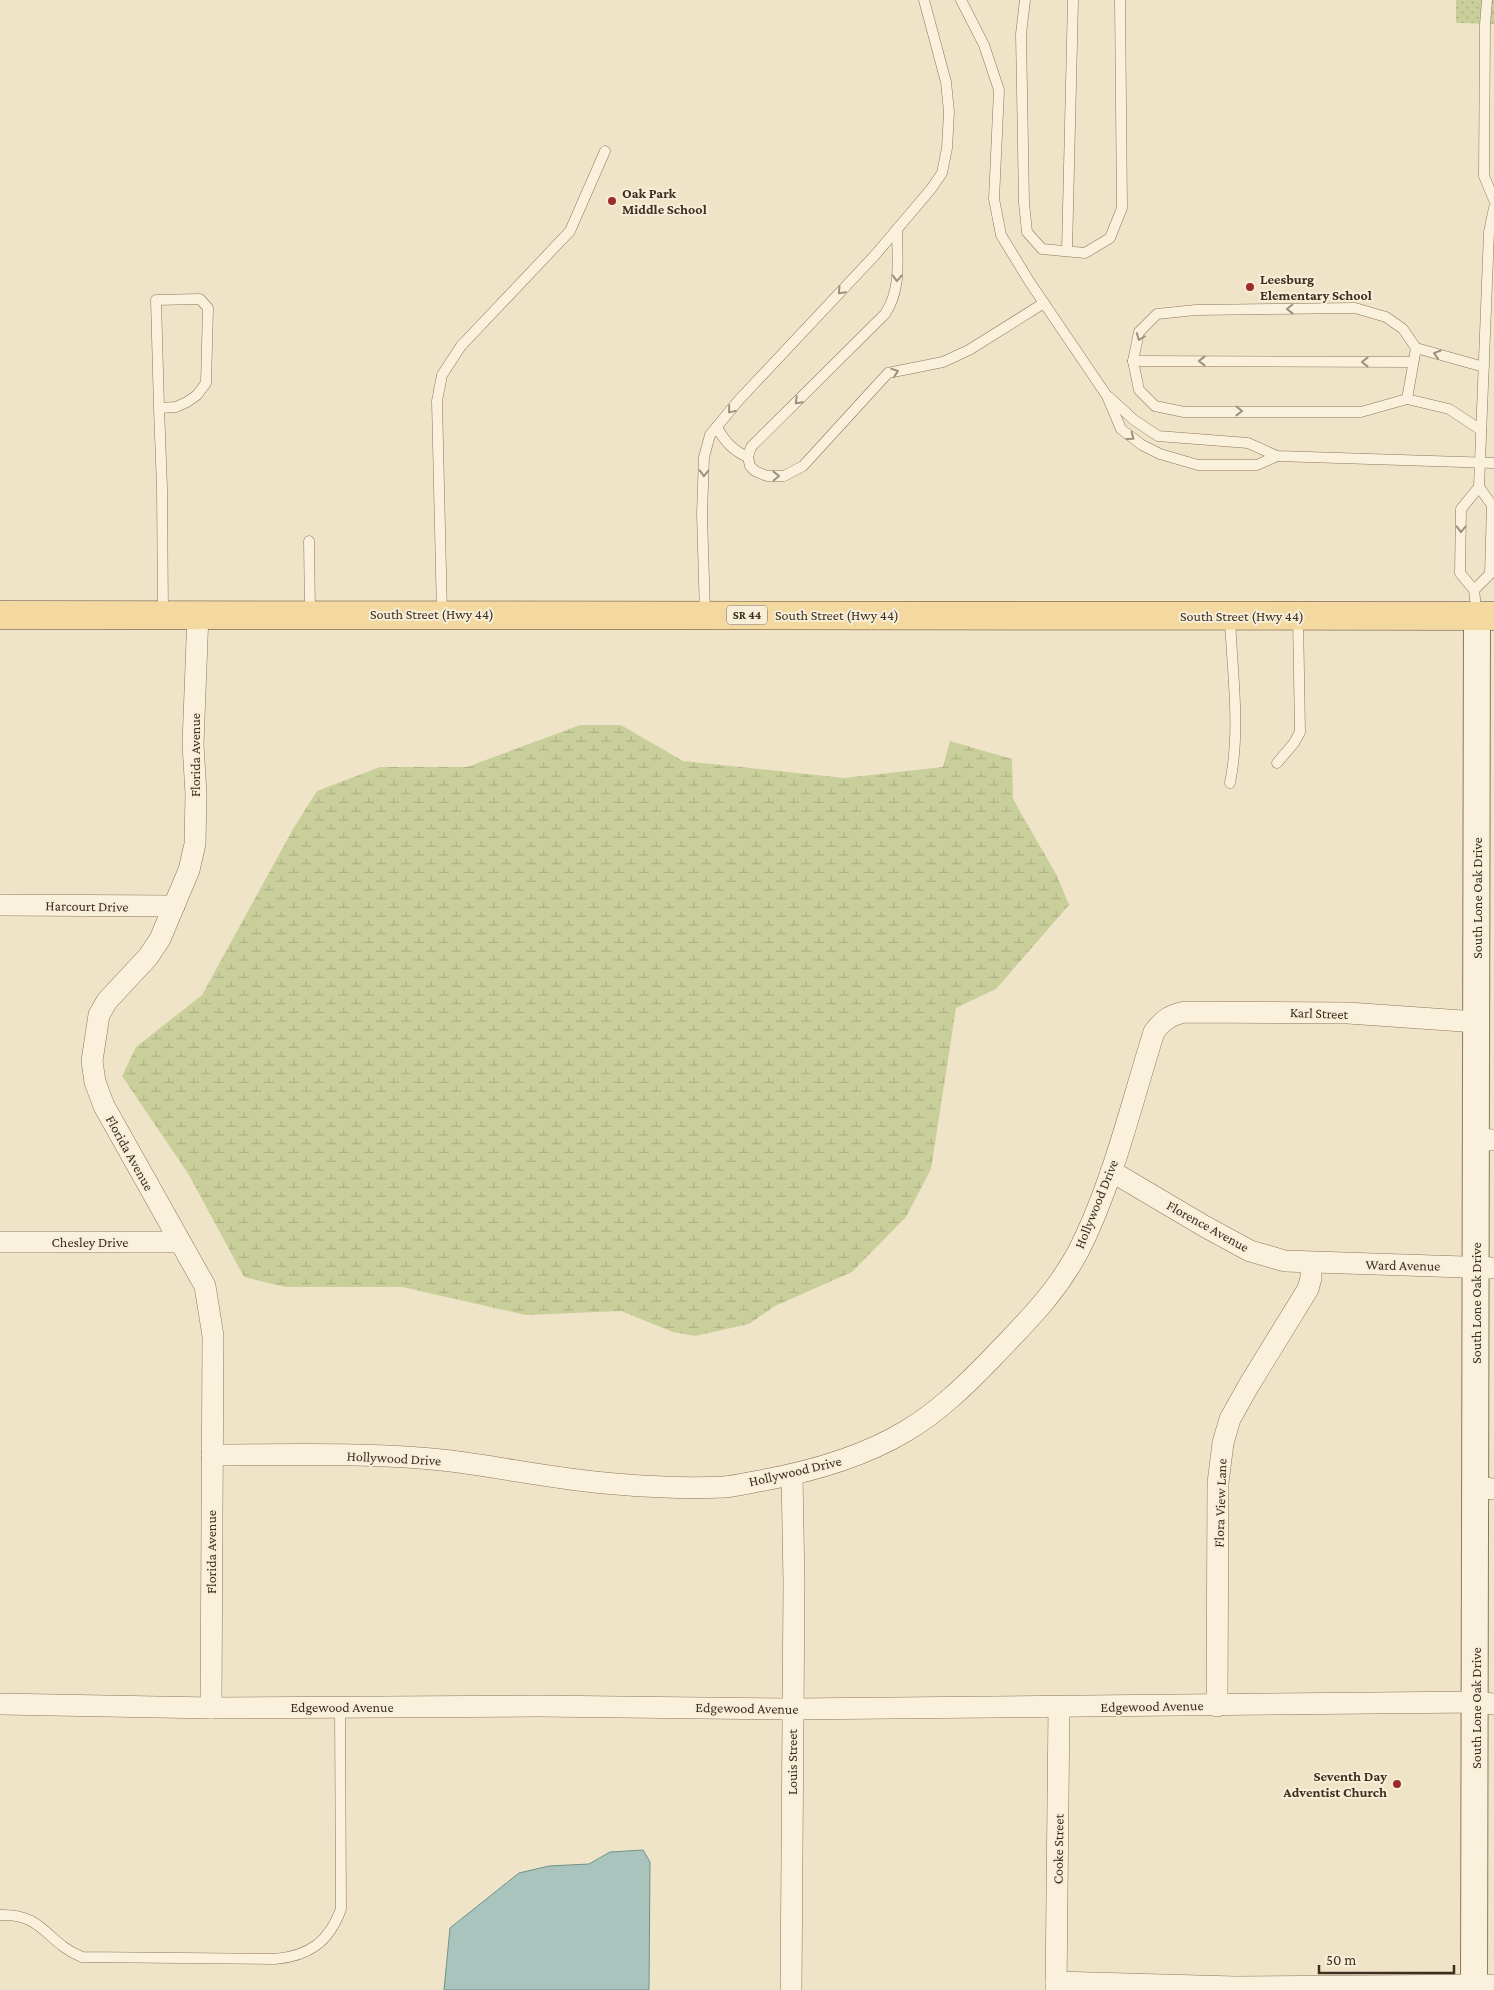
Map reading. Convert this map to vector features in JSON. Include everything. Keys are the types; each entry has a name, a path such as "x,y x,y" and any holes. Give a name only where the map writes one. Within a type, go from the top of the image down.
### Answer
{"main road":[{"name":"South Street (Hwy 44)","path":"0,615 1298,616 1482,608"}],"street":[{"name":"South Lone Oak Drive","path":"1481,1987 1485,1703 1485,1139 1477,1022 1482,608"},
{"name":"Florida Avenue","path":"198,614 193,744 196,794 195,844 189,870 160,939 148,957 107,1001 99,1015 92,1062 95,1082 104,1106 205,1286 210,1309 213,1336 210,1708"},
{"name":"Harcourt Drive","path":"0,905 174,906"},
{"name":"Karl Street","path":"1163,1020 1174,1014 1185,1012 1284,1012 1348,1013 1477,1022"},
{"name":"Hollywood Drive","path":"212,1454 412,1458 452,1461 615,1484 726,1486 792,1475 836,1463 868,1450 906,1431 941,1406 973,1377 1040,1308 1058,1286 1088,1229 1111,1171 1154,1032 1163,1020"},
{"name":"Florence Avenue","path":"1111,1171 1250,1251 1285,1261 1311,1263"},
{"name":"Chesley Drive","path":"0,1242 180,1242"},
{"name":"Ward Avenue","path":"1311,1263 1485,1268"},
{"name":"Flora View Lane","path":"1217,1706 1218,1483 1223,1442 1230,1419 1308,1289 1311,1278 1311,1263"},
{"name":"Louis Street","path":"791,1990 794,1583 792,1475"},
{"name":"Edgewood Avenue","path":"0,1704 210,1708 538,1706 792,1709 1485,1703"},
{"name":"Cooke Street","path":"1056,1986 1059,1707"},
{"path":"1056,1986 1481,1987"}],"lane":[{"path":"705,615 702,514 704,457 710,435 738,401 876,254 931,189 942,173 947,148 949,112 946,82 924,0"},
{"path":"961,0 984,45 999,90 994,199 1001,235 1107,396 1121,429 1142,445 1160,454 1198,465 1256,465 1277,456"},
{"path":"1025,0 1021,34 1021,94 1024,204 1027,232 1042,249 1085,253 1110,238 1122,208 1120,0"},
{"path":"1067,251 1073,0"},
{"path":"1487,0 1485,25 1484,176 1494,200"},
{"path":"442,614 436,401 442,375 461,346 570,231 605,150"},
{"path":"1482,608 1460,573 1461,509 1479,487 1489,232 1494,208"},
{"path":"897,229 896,293 892,303 885,314 751,447 748,457 750,466 755,471 767,476 784,476 803,466 888,373 943,362 969,350 1044,303"},
{"path":"159,408 176,407 187,402 197,395 206,383 208,308 200,299 156,300 159,408 162,488 162,614"},
{"path":"1481,430 1449,409 1407,399 1361,412 1184,412 1155,406 1139,390 1133,361 1140,332 1157,314 1196,310 1355,308 1386,317 1403,329 1416,348 1484,367"},
{"path":"1407,399 1416,348"},
{"path":"1133,361 1413,362"},
{"path":"1107,396 1134,420 1158,436 1248,443 1277,456 1494,463"},
{"path":"716,427 722,438 732,448 748,457"},
{"path":"1479,487 1492,505 1490,574 1482,608"},
{"path":"309,541 310,614"},
{"path":"1230,616 1232,676 1236,709 1234,764 1230,783"},
{"path":"1277,763 1294,743 1300,732 1298,616"},
{"path":"0,1915 23,1916 35,1922 70,1952 82,1957 275,1959 293,1957 308,1952 330,1931 340,1909 340,1707"}],"green space":[{"path":"1456,0 1494,0 1494,24 1456,23"},
{"path":"580,725 621,725 683,761 844,778 943,767 950,741 1012,759 1013,799 1057,876 1069,905 996,989 956,1008 931,1169 906,1217 852,1272 775,1306 749,1324 695,1336 673,1332 621,1311 526,1315 402,1287 285,1287 244,1277 189,1175 122,1076 136,1047 202,995 293,829 317,791 380,767 467,767"}],"water":[{"path":"643,1850 650,1862 649,1990 444,1990 450,1928 519,1873 549,1866 589,1864 610,1852"}],"place":[{"name":"Oak Park Middle School","path":"612,201"},
{"name":"Leesburg Elementary School","path":"1250,287"},
{"name":"Seventh Day Adventist Church","path":"1397,1784"}]}
